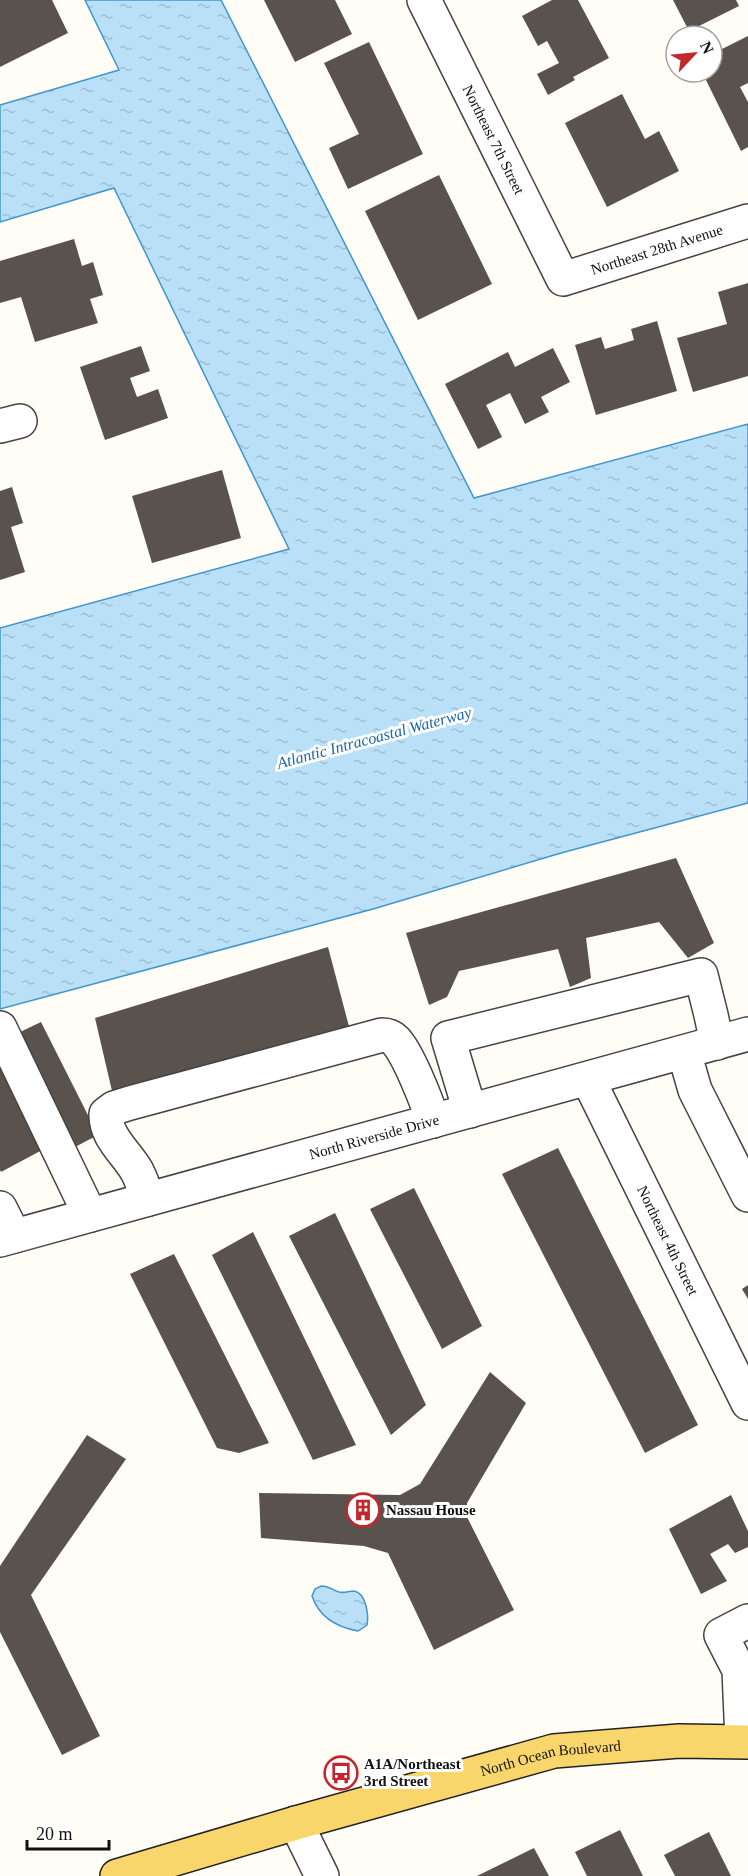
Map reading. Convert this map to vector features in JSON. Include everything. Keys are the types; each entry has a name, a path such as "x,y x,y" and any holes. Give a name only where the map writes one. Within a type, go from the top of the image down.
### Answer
{"main road":[{"name":"North Ocean Boulevard","path":"117,1876 554,1751 678,1741 745,1742"}],"street":[{"name":"Northeast 7th Street","path":"424,0 563,279"},
{"name":"Northeast 28th Avenue","path":"563,279 748,221"},
{"path":"470,1111 448,1038 700,975 717,1043"},
{"path":"0,1028 90,1215"},
{"name":"North Riverside Drive","path":"5,1228 90,1215 748,1034"},
{"path":"148,1199 136,1169 117,1145 106,1122 106,1113 130,1103 389,1035 396,1040 403,1052 427,1101 433,1121"},
{"path":"684,1052 695,1090 748,1195"},
{"name":"Northeast 4th Street","path":"588,1078 748,1403"},
{"path":"745,1742 739,1670 721,1635 748,1621"},
{"path":"296,1823 322,1876"}],"water":[{"name":"Atlantic Intracoastal Waterway","path":"85,0 221,0 474,498 748,424 748,803 561,853 373,909 0,1009 0,628 289,549 114,188 0,222 0,105 119,70"},
{"path":"321,1586 339,1592 358,1593 366,1605 367,1625 358,1631 329,1620 319,1610 312,1596 315,1589"}],"building":[{"path":"0,0 52,0 68,33 0,67"},
{"path":"264,0 335,0 352,34 295,62"},
{"path":"552,0 578,0 609,58 573,77 575,80 548,95 537,74 559,63 547,41 538,46 522,16"},
{"path":"673,0 736,0 739,6 703,24 685,24"},
{"path":"748,36 748,83 740,87 748,102 748,147 741,151 708,84 724,84 724,48"},
{"path":"369,42 423,154 348,189 329,148 359,134 324,63"},
{"path":"622,94 645,139 659,131 679,171 607,207 565,123"},
{"path":"439,175 492,284 418,320 365,211"},
{"path":"74,239 82,266 93,262 103,295 90,299 98,323 35,342 21,297 0,303 0,261"},
{"path":"748,283 748,376 693,392 677,338 727,324 718,292"},
{"path":"657,321 677,391 596,415 575,345 601,337 605,349 634,340 631,329"},
{"path":"141,346 150,371 130,378 137,397 158,389 168,418 105,440 80,367"},
{"path":"553,348 570,382 541,397 549,412 525,424 510,393 486,405 502,437 478,449 445,384 508,352 515,367"},
{"path":"222,470 241,538 152,563 132,496"},
{"path":"12,487 23,523 11,527 25,572 0,580 0,491"},
{"path":"676,858 714,943 688,958 659,922 586,938 591,978 570,987 558,949 459,971 447,997 429,1005 406,933"},
{"path":"328,947 351,1034 112,1091 95,1018"},
{"path":"41,1022 98,1135 75,1147 18,1033"},
{"path":"0,1065 44,1149 1,1172 0,1170"},
{"path":"558,1148 698,1425 645,1453 502,1174"},
{"path":"414,1188 482,1326 442,1349 370,1209"},
{"path":"335,1213 426,1405 391,1435 289,1236"},
{"path":"253,1232 356,1445 313,1460 212,1255"},
{"path":"174,1254 269,1443 239,1453 217,1448 130,1274"},
{"path":"748,1285 748,1299 742,1289"},
{"name":"Nassau House","path":"490,1372 526,1403 467,1503 467,1517 514,1610 434,1650 388,1553 364,1546 261,1538 259,1493 400,1495 420,1484"},
{"path":"87,1435 126,1459 31,1595 100,1736 62,1755 0,1632 0,1566"},
{"path":"731,1495 748,1531 748,1547 735,1553 728,1544 710,1554 727,1581 701,1594 669,1529"},
{"path":"620,1830 643,1876 587,1876 575,1852"},
{"path":"709,1832 731,1876 675,1876 664,1855"},
{"path":"534,1848 549,1876 477,1876"}],"place":[{"name":"Nassau House","path":"363,1510"},
{"name":"A1A/Northeast 3rd Street","path":"341,1773"}]}
